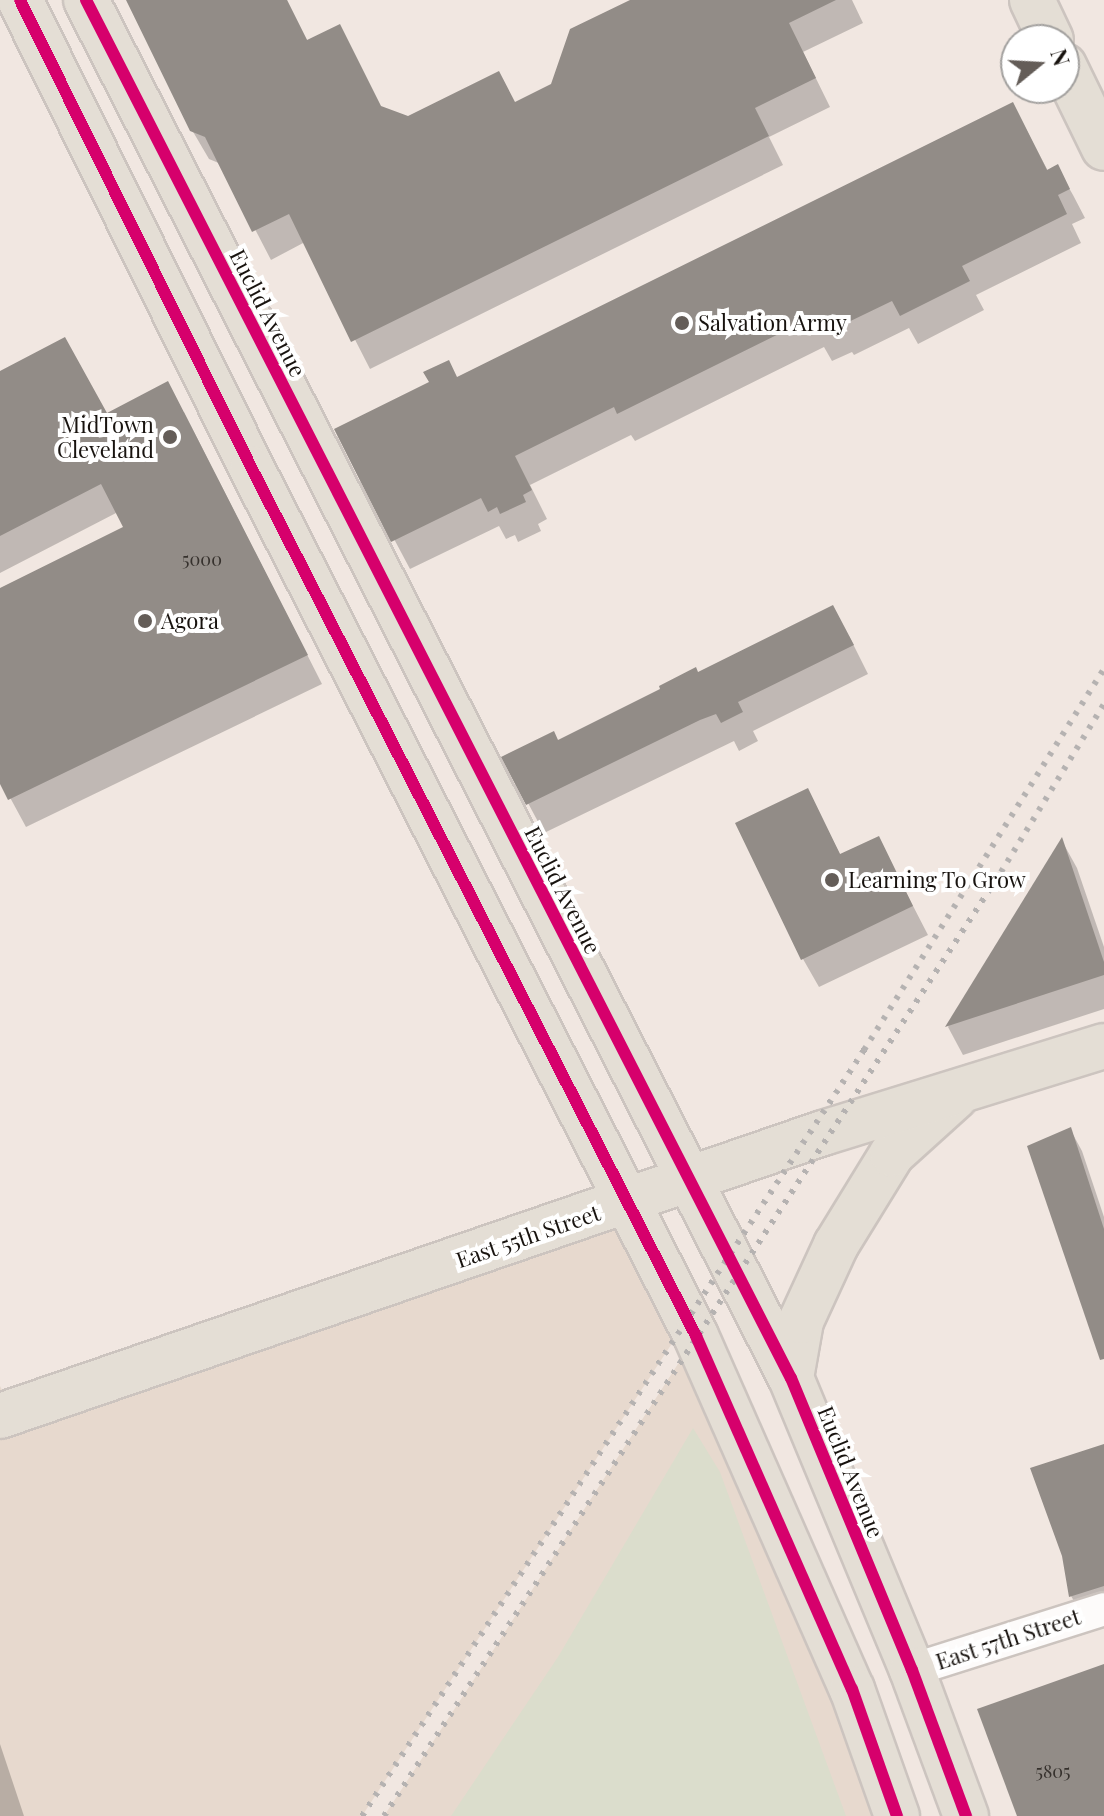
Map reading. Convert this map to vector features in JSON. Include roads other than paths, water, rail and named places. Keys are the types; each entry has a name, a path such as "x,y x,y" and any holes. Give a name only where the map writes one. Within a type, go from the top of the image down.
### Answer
{"main road":[{"name":"Euclid Avenue","path":"86,0 791,1378 912,1670 966,1816"},
{"path":"1032,0 1043,24"},
{"path":"20,6 720,1389 852,1689 897,1816"},
{"path":"1080,99 1104,148"},
{"name":"East 55th Street","path":"0,1416 688,1180 965,1088 1104,1046"},
{"path":"791,1378 801,1321 836,1245 892,1154 965,1088"}],"street":[{"name":"East 57th Street","path":"912,1670 1104,1609"}],"railway":[{"path":"362,1816 864,1050 1104,669"},
{"path":"384,1816 1001,872 1104,704"}],"place":[{"name":"Salvation Army","path":"682,323"},
{"name":"MidTown Cleveland","path":"170,437"},
{"name":"Agora","path":"145,621"},
{"name":"Learning To Grow","path":"832,880"}]}
